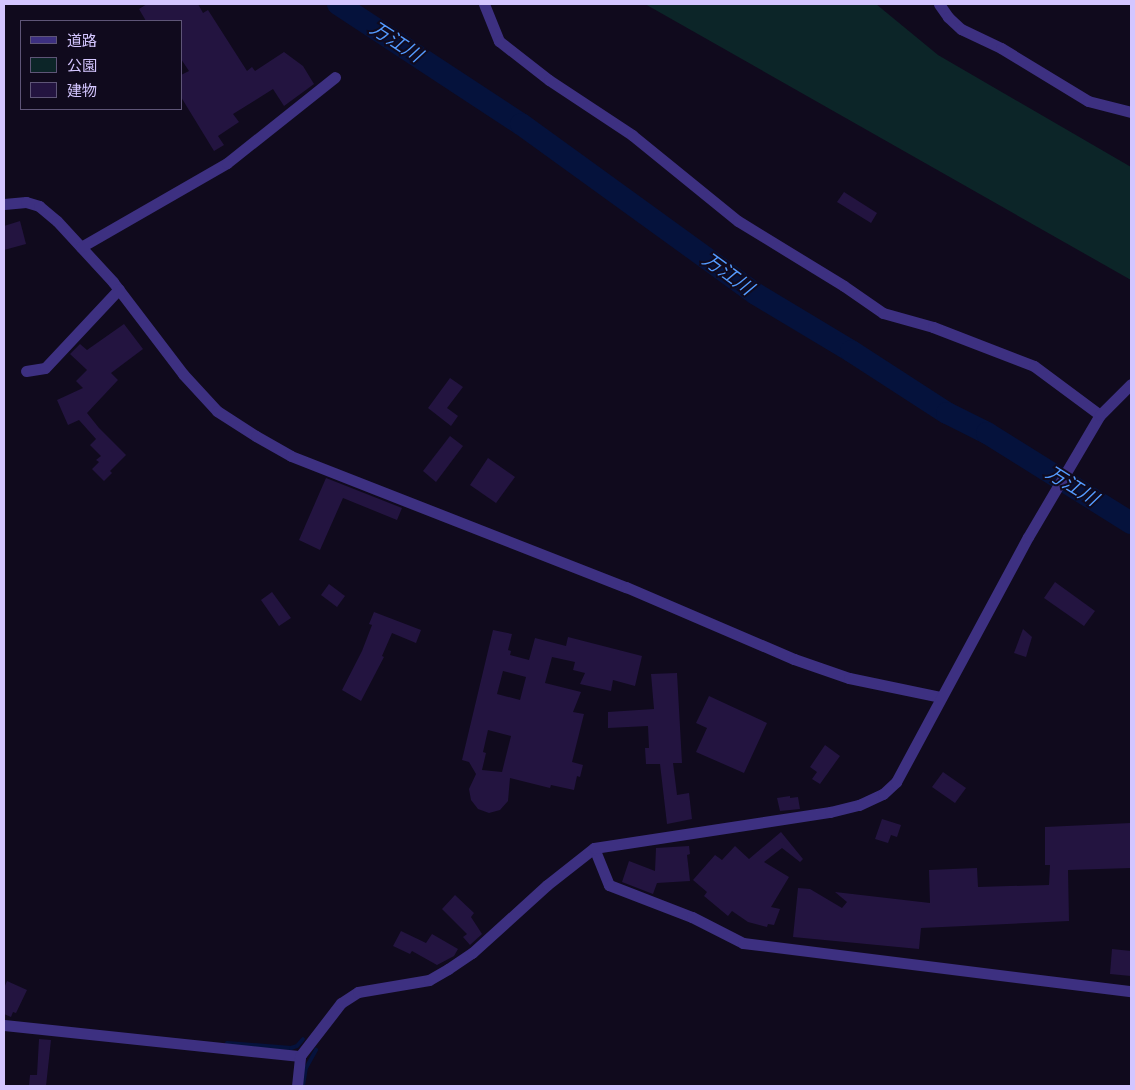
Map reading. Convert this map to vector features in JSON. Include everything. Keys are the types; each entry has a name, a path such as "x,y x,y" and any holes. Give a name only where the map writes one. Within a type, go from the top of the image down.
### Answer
{"street":[{"path":"484,4 499,41 550,80 632,135 738,221 844,286 883,313 933,327 1034,366 1100,415"},
{"path":"940,4 948,17 961,29 1001,48 1088,101 1131,112"},
{"path":"81,247 227,163 336,77"},
{"path":"4,204 26,202 40,206 81,247 118,289 183,374 218,411 291,456 626,587 794,659 849,678 941,697"},
{"path":"26,371 45,368 118,289"},
{"path":"297,1086 300,1056 341,1003 358,992 429,980 448,969 472,953 547,884 574,861 594,848 830,812 859,804 883,794 896,782 1028,537 1092,432 1100,415 1131,384"},
{"path":"594,848 608,885 692,917 743,943 1131,991"},
{"path":"4,1025 300,1056"}],"green space":[{"path":"645,4 876,4 938,55 1131,167 1131,280"}],"building":[{"path":"147,4 198,4 203,13 208,10 247,71 252,67 255,71 284,52 303,66 314,84 284,106 273,89 233,114 239,122 218,136 224,145 214,151 182,99 182,74 189,71 182,60 182,20 145,20 139,9"},
{"path":"844,192 877,213 871,223 837,202"},
{"path":"20,221 26,244 4,250 4,226"},
{"path":"124,324 143,349 111,373 118,380 87,413 126,455 110,471 112,473 104,481 92,469 99,462 96,460 101,456 90,445 96,439 79,420 68,425 57,400 83,388 76,381 87,370 70,354 80,344 87,350"},
{"path":"450,378 463,387 447,408 458,416 451,426 428,408"},
{"path":"450,436 463,446 436,482 423,471"},
{"path":"488,458 515,477 496,503 470,485"},
{"path":"326,478 402,508 397,520 343,498 320,550 299,540"},
{"path":"1055,582 1095,611 1084,626 1044,598"},
{"path":"329,584 345,596 337,607 321,595"},
{"path":"272,592 291,618 279,626 261,600"},
{"path":"374,612 421,630 416,643 392,633 382,656 384,657 361,701 342,690 362,651 372,625 369,624"},
{"path":"1023,629 1032,637 1026,657 1014,653"},
{"path":"493,630 512,634 508,650 511,651 510,655 529,660 535,638 566,646 568,637 642,656 635,686 613,680 611,691 580,684 585,673 573,670 575,662 552,657 545,683 581,692 573,712 584,714 572,762 583,765 580,777 577,776 574,790 551,785 550,788 510,778 508,801 500,810 489,813 478,809 471,800 469,789 476,774 469,762 462,760","holes":["503,671 526,677 520,700 497,694","488,730 511,736 502,772 482,770 486,753 483,752"]},
{"path":"677,673 682,763 673,763 677,795 689,793 692,819 667,824 660,764 646,764 645,748 649,748 648,726 608,728 608,712 654,709 651,674"},
{"path":"709,696 767,723 744,773 696,752 707,728 696,723"},
{"path":"825,745 840,756 820,784 812,779 817,772 810,767"},
{"path":"943,772 966,788 955,803 932,787"},
{"path":"790,796 790,798 798,797 800,809 780,811 777,798"},
{"path":"882,819 901,825 897,837 891,835 888,843 875,839"},
{"path":"1131,823 1131,868 1068,870 1069,921 921,928 919,949 793,937 798,888 810,889 842,908 847,902 835,892 930,903 929,870 977,868 978,887 1049,885 1050,865 1045,865 1045,827"},
{"path":"781,832 803,859 800,862 782,848 764,862 789,877 771,907 780,909 774,925 768,924 767,927 748,922 732,911 728,916 704,896 707,892 693,880 715,855 722,860 735,846 749,859"},
{"path":"689,846 690,854 687,855 690,881 657,883 653,894 622,882 629,861 655,871 656,848"},
{"path":"455,895 474,913 471,917 482,934 470,945 463,937 467,934 442,909"},
{"path":"401,931 426,943 432,934 458,949 454,956 437,965 412,951 410,954 393,946"},
{"path":"1112,949 1131,951 1131,976 1110,974"},
{"path":"7,981 27,990 16,1013 13,1012 11,1017 4,1014 4,988"},
{"path":"39,1039 51,1040 46,1086 29,1086 30,1075 37,1075"}],"waterway":[{"name":"万江川","path":"338,4 521,124 756,294 851,351 947,413 987,433 1131,523"},
{"path":"227,1043 291,1048 297,1046 303,1039"},
{"path":"303,1086 306,1068 316,1050"}]}
